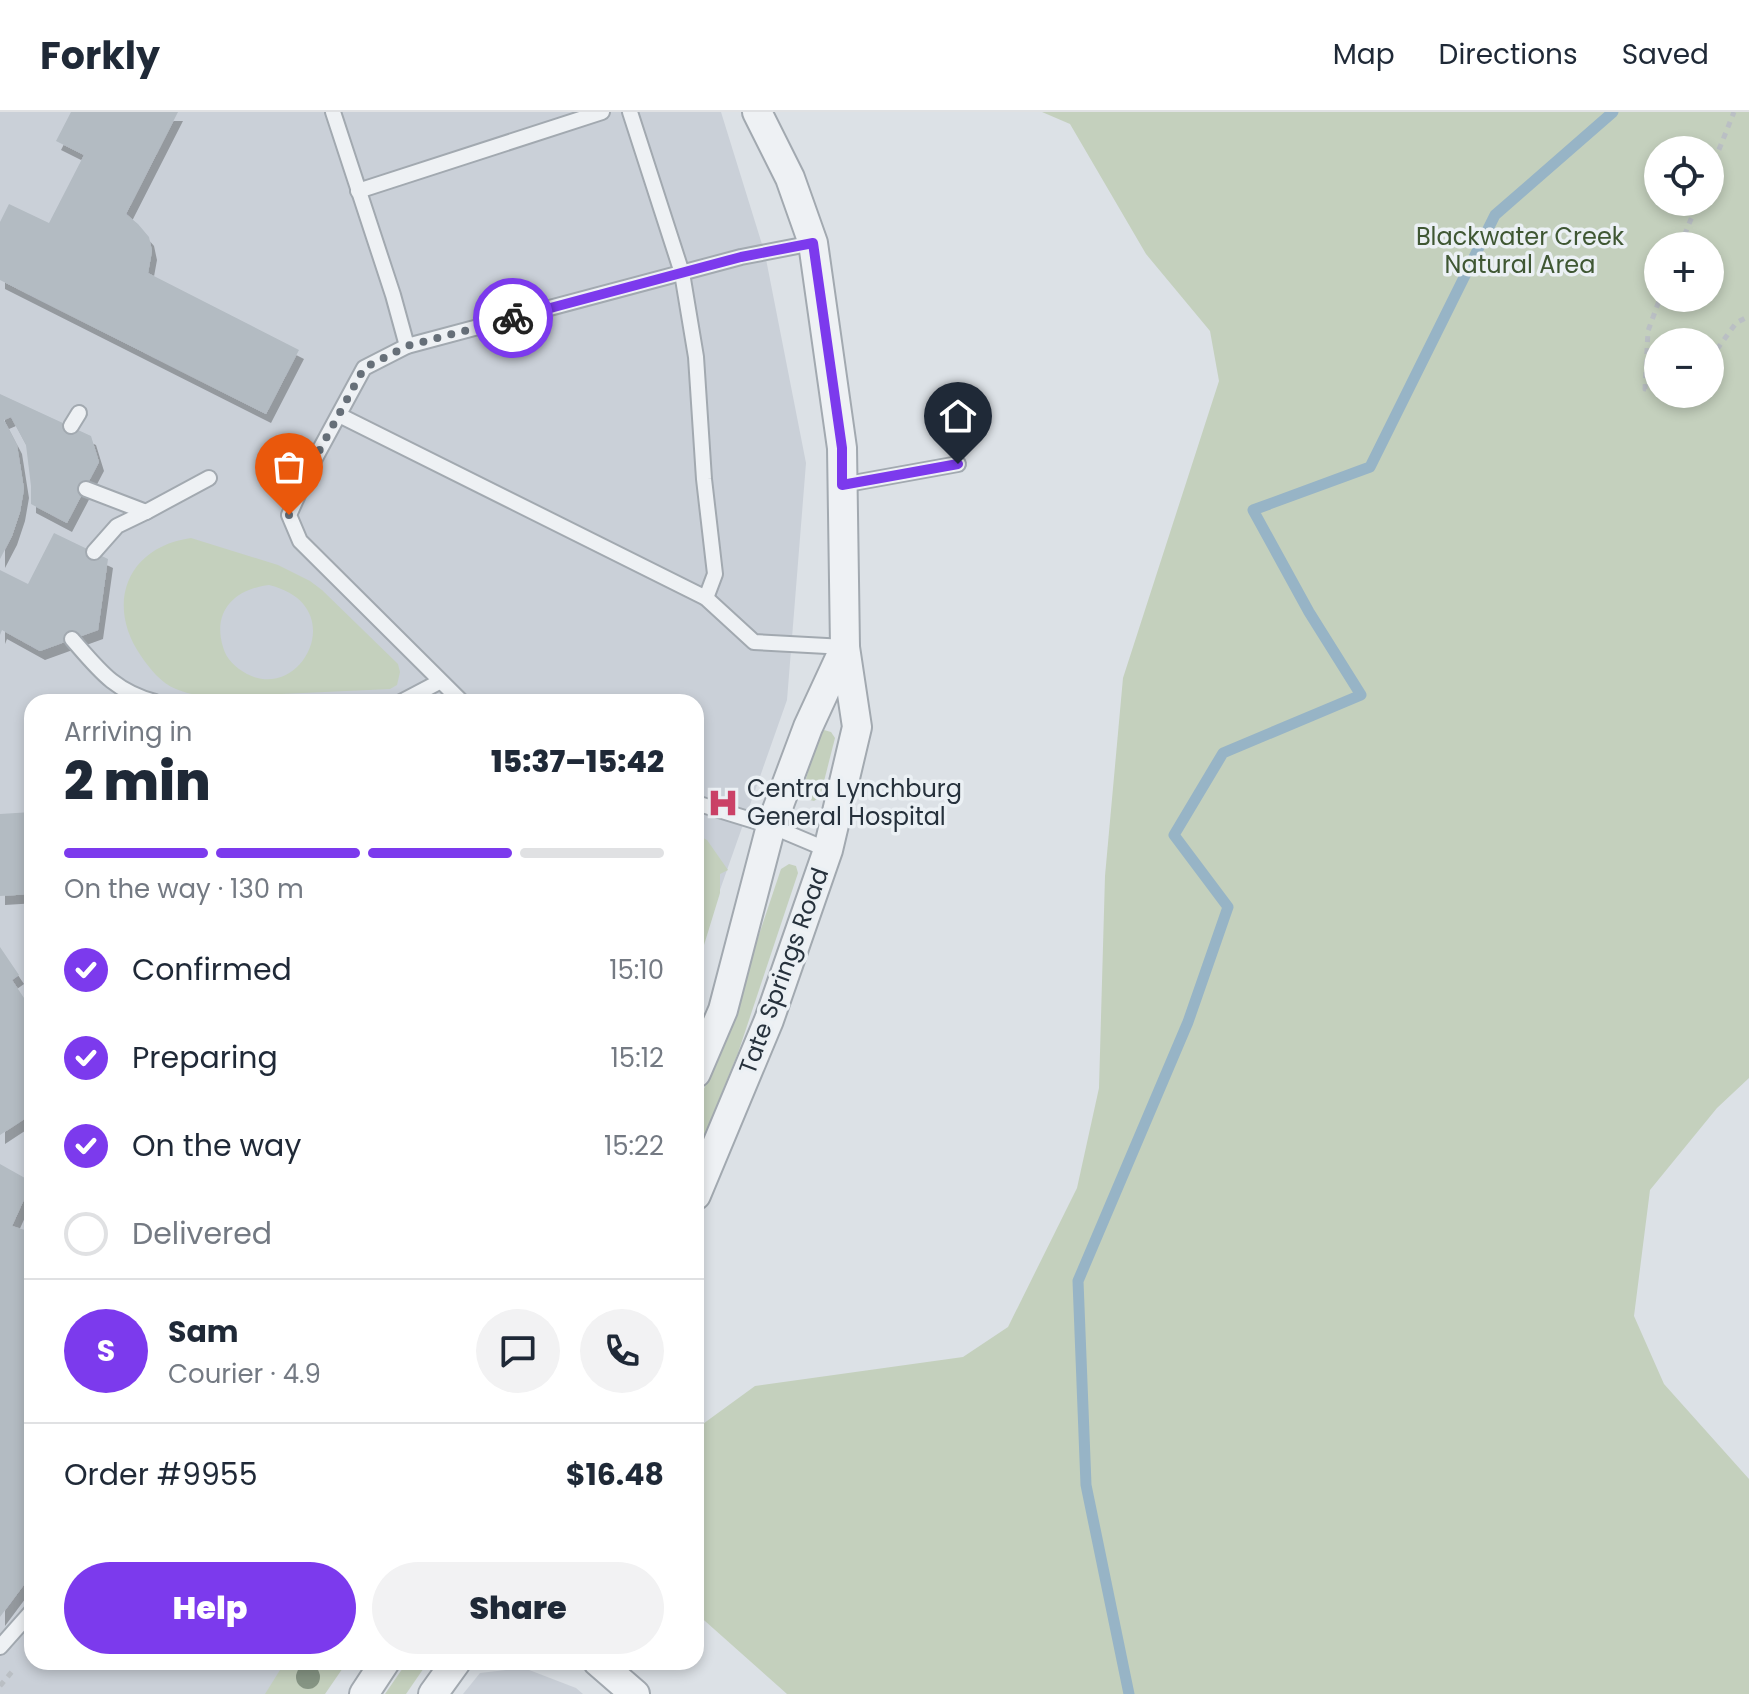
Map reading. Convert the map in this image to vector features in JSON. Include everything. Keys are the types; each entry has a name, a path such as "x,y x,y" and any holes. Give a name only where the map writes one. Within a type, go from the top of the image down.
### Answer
{"street":[{"name":"Tate Springs Road","path":"704,1176 769,1020 828,850 857,727 845,647 842,448 813,243 790,178 757,112"},
{"name":"Tate Springs Road","path":"704,1054 723,1010 771,826 808,727 845,647"},
{"path":"364,1694 380,1670"},
{"path":"433,1694 450,1670"},
{"path":"607,1670 635,1694"}],"lane":[{"path":"333,112 407,346"},
{"path":"358,191 602,112"},
{"path":"630,112 682,273 696,357 704,479 715,574 706,598"},
{"path":"453,694 300,541 289,515 312,464 364,368 407,346 741,257 813,243"},
{"path":"339,415 706,598 754,642 845,647"},
{"path":"842,485 958,464"},
{"path":"94,552 117,526 209,478"},
{"path":"86,489 146,512"},
{"path":"72,639 106,678 130,694"},
{"path":"416,694 439,682"},
{"path":"704,805 771,826 828,850"},
{"path":"0,1647 24,1620"}],"path":[{"path":"1724,137 1734,112"},
{"path":"1724,340 1736,323 1749,316"}],"shaded area":[{"name":"Centra Lynchburg General Hospital","path":"0,112 721,112 765,254 806,463 787,700 704,940 704,694 24,694 24,1670 336,1670 317,1694 0,1694"},
{"path":"529,1670 576,1688 583,1694 463,1694 480,1673"}],"green space":[{"name":"Blackwater Creek Natural Area","path":"1042,112 1749,112 1749,1078 1717,1108 1650,1190 1634,1316 1664,1384 1749,1479 1749,1694 787,1694 704,1620 704,1423 755,1386 963,1357 1008,1327 1077,1188 1099,1088 1105,876 1123,678 1219,381 1210,331 1146,254 1070,124"},
{"path":"191,538 278,565 310,581 398,664 397,685 390,689 282,694 192,694 171,686 141,656 130,636 125,617 124,598 128,581 151,553","holes":["269,585 294,596 308,611 313,630 310,648 300,664 285,675 267,679 247,674 226,655 220,634 224,613 229,604 246,591"]},
{"path":"824,730 831,732 835,738 820,797 814,801 806,799 803,790 818,734"},
{"path":"704,838 728,870 720,874 720,893 704,945"},
{"path":"789,864 796,866 798,873 738,1053 704,1136 704,1089 721,1048 781,869"},
{"path":"280,1670 342,1670 325,1694 265,1694"},
{"path":"402,1670 422,1670 406,1694 385,1694"}],"building":[{"path":"71,112 178,112 126,214 149,237 152,251 148,273 299,350 266,414 0,280 0,222 9,204 49,223 84,155 56,141"},
{"path":"0,394 91,436 99,462 67,523 31,504 26,445 11,417 4,420 17,445 24,489 12,536 0,559"},
{"path":"54,533 108,559 98,630 40,651 2,630 0,635 0,570 28,584"},
{"path":"24,812 24,894 0,896 0,814"},
{"path":"0,947 19,975 12,980 24,998 24,1119 0,1135"},
{"path":"0,1164 24,1178 24,1200 12,1226 24,1230 24,1585 0,1617"}],"waterway":[{"path":"1129,1694 1086,1485 1078,1281 1188,1022 1228,907 1174,835 1223,753 1361,695 1309,612 1253,510 1370,467 1495,215 1613,112"}],"way so far":[{"path":"289,515 312,464 364,368 407,346 513,318"}],"place":[{"name":"Centra Lynchburg General Hospital","path":"723,803"}],"route":[{"path":"513,318 741,257 813,243 842,448 842,485 958,464"}]}
